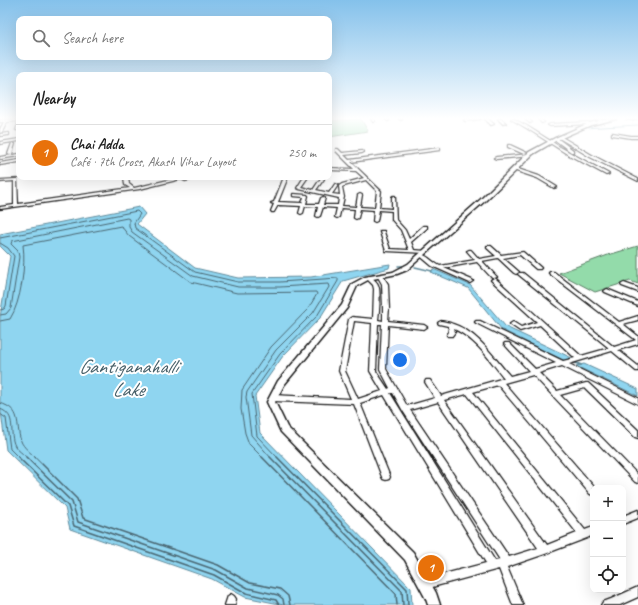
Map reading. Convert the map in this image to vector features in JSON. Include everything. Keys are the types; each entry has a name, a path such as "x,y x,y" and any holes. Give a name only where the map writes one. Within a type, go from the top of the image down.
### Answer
{"street":[{"path":"10,154 13,147"},
{"path":"512,147 528,154"},
{"path":"434,605 432,597 409,556 284,429 271,402 281,383 345,306 354,285 369,278 381,277 400,272 422,254 514,169 528,154 541,147"},
{"path":"563,147 581,162 607,174"},
{"path":"566,147 572,151"},
{"path":"571,147 638,180"},
{"path":"350,161 439,149"},
{"path":"337,150 350,161 379,191 375,221"},
{"path":"341,154 362,152"},
{"path":"0,156 16,154"},
{"path":"0,156 16,154"},
{"path":"496,158 528,154"},
{"path":"0,164 16,161"},
{"path":"332,169 358,170"},
{"path":"514,169 538,177 555,187"},
{"path":"337,217 342,197 340,187 366,179"},
{"path":"0,181 16,180 16,206"},
{"path":"126,180 127,185 132,188"},
{"path":"0,208 132,188 172,180"},
{"path":"273,211 274,203 285,180"},
{"path":"304,180 299,188 342,197"},
{"path":"314,191 321,180"},
{"path":"330,194 336,185"},
{"path":"294,195 306,196 301,213"},
{"path":"356,218 360,195"},
{"path":"394,197 394,220 403,230 412,251"},
{"path":"318,216 323,198"},
{"path":"274,203 394,210"},
{"path":"408,242 425,227"},
{"path":"382,232 388,250 412,251 422,254 440,268 470,281"},
{"path":"489,247 499,257 638,369"},
{"path":"469,251 494,279 541,323 577,360"},
{"path":"440,268 521,253 538,268"},
{"path":"552,273 638,341"},
{"path":"381,277 385,284 386,323 383,369 389,391 501,564"},
{"path":"369,278 378,289 373,370 405,409 501,564 518,605"},
{"path":"624,285 638,290"},
{"path":"607,291 638,304"},
{"path":"618,324 638,318"},
{"path":"386,477 342,371 352,319 424,327"},
{"path":"478,322 638,401"},
{"path":"441,323 461,328 472,337 509,379"},
{"path":"513,324 520,329 541,323"},
{"path":"450,335 452,332 451,326"},
{"path":"405,409 564,364 638,341"},
{"path":"507,344 638,480"},
{"path":"428,382 545,550"},
{"path":"498,382 590,488"},
{"path":"556,394 586,385 638,435"},
{"path":"273,398 356,402 389,391"},
{"path":"425,584 501,564 545,550 589,533 469,391"},
{"path":"626,519 638,514"},
{"path":"606,605 638,592"}],"green space":[{"path":"638,246 638,284 630,281 595,292 559,273 608,255"}],"water":[{"name":"Gantiganahalli Lake","path":"139,207 145,214 137,224 195,268 238,278 311,277 390,264 389,268 343,281 320,318 283,356 255,396 260,433 411,588 412,605 284,605 245,597 212,579 70,529 65,508 6,450 0,405 0,317 10,256 0,246 0,234"},
{"path":"433,269 470,285 506,327 574,359 567,362 502,330 468,288 431,272"},
{"path":"584,364 638,389 638,396 576,366"}],"waterway":[{"path":"398,266 406,266"},
{"path":"415,267 432,271"},
{"path":"573,362 581,365"}],"place":[{"name":"Chai Adda","path":"431,568"}]}
